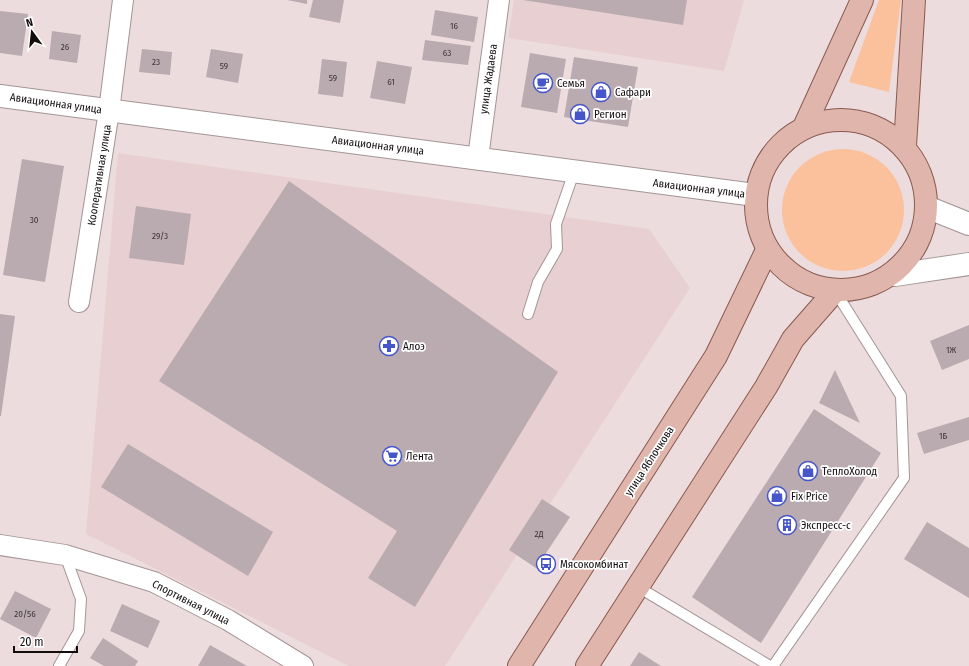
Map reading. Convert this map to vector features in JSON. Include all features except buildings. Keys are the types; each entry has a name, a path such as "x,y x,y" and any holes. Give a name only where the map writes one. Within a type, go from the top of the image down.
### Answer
{"main road":[{"path":"862,0 805,125 781,143 765,164 755,195 757,224 767,250 780,266 795,277 811,285 835,291 860,289 895,275 969,264"},
{"path":"905,146 914,0"},
{"name":"Авиационная улица","path":"0,96 755,195"},
{"path":"805,125 864,122 905,146 918,166 929,208 916,247 895,275"},
{"path":"929,208 969,224"},
{"name":"улица Яблочкова","path":"519,666 716,356 767,250"},
{"path":"588,666 766,387 793,339 835,291"}],"street":[{"name":"Кооперативная улица","path":"78,302 109,111 123,0"},
{"name":"улица Жадаева","path":"478,158 499,0"},
{"name":"Спортивная улица","path":"0,545 65,555 154,582 228,620 303,666"}],"lane":[{"path":"528,314 538,282 558,249 556,224 574,172"},
{"path":"773,666 904,478 901,396 835,291"},
{"path":"59,666 79,631 81,599 65,555"},
{"path":"638,587 770,666"}],"shaded area":[{"path":"514,0 744,0 724,71 508,38"},
{"path":"879,0 901,0 889,92 849,82"},
{"path":"843,149 866,153 877,159 886,167 894,176 900,187 904,210 900,233 894,244 886,253 877,261 866,267 843,271 820,267 809,261 800,253 792,244 786,233 782,210 786,187 792,176 800,167 809,159 820,153"},
{"path":"118,153 649,229 690,288 445,666 349,666 86,534"}],"place":[{"name":"Семья","path":"543,83"},
{"name":"Сафари","path":"601,92"},
{"name":"Регион","path":"580,114"},
{"name":"Алоэ","path":"389,346"},
{"name":"Лента","path":"392,456"},
{"name":"ТеплоХолод","path":"808,471"},
{"name":"Fix Price","path":"777,496"},
{"name":"Экспресс-с","path":"787,525"},
{"name":"Мясокомбинат","path":"546,564"}]}
